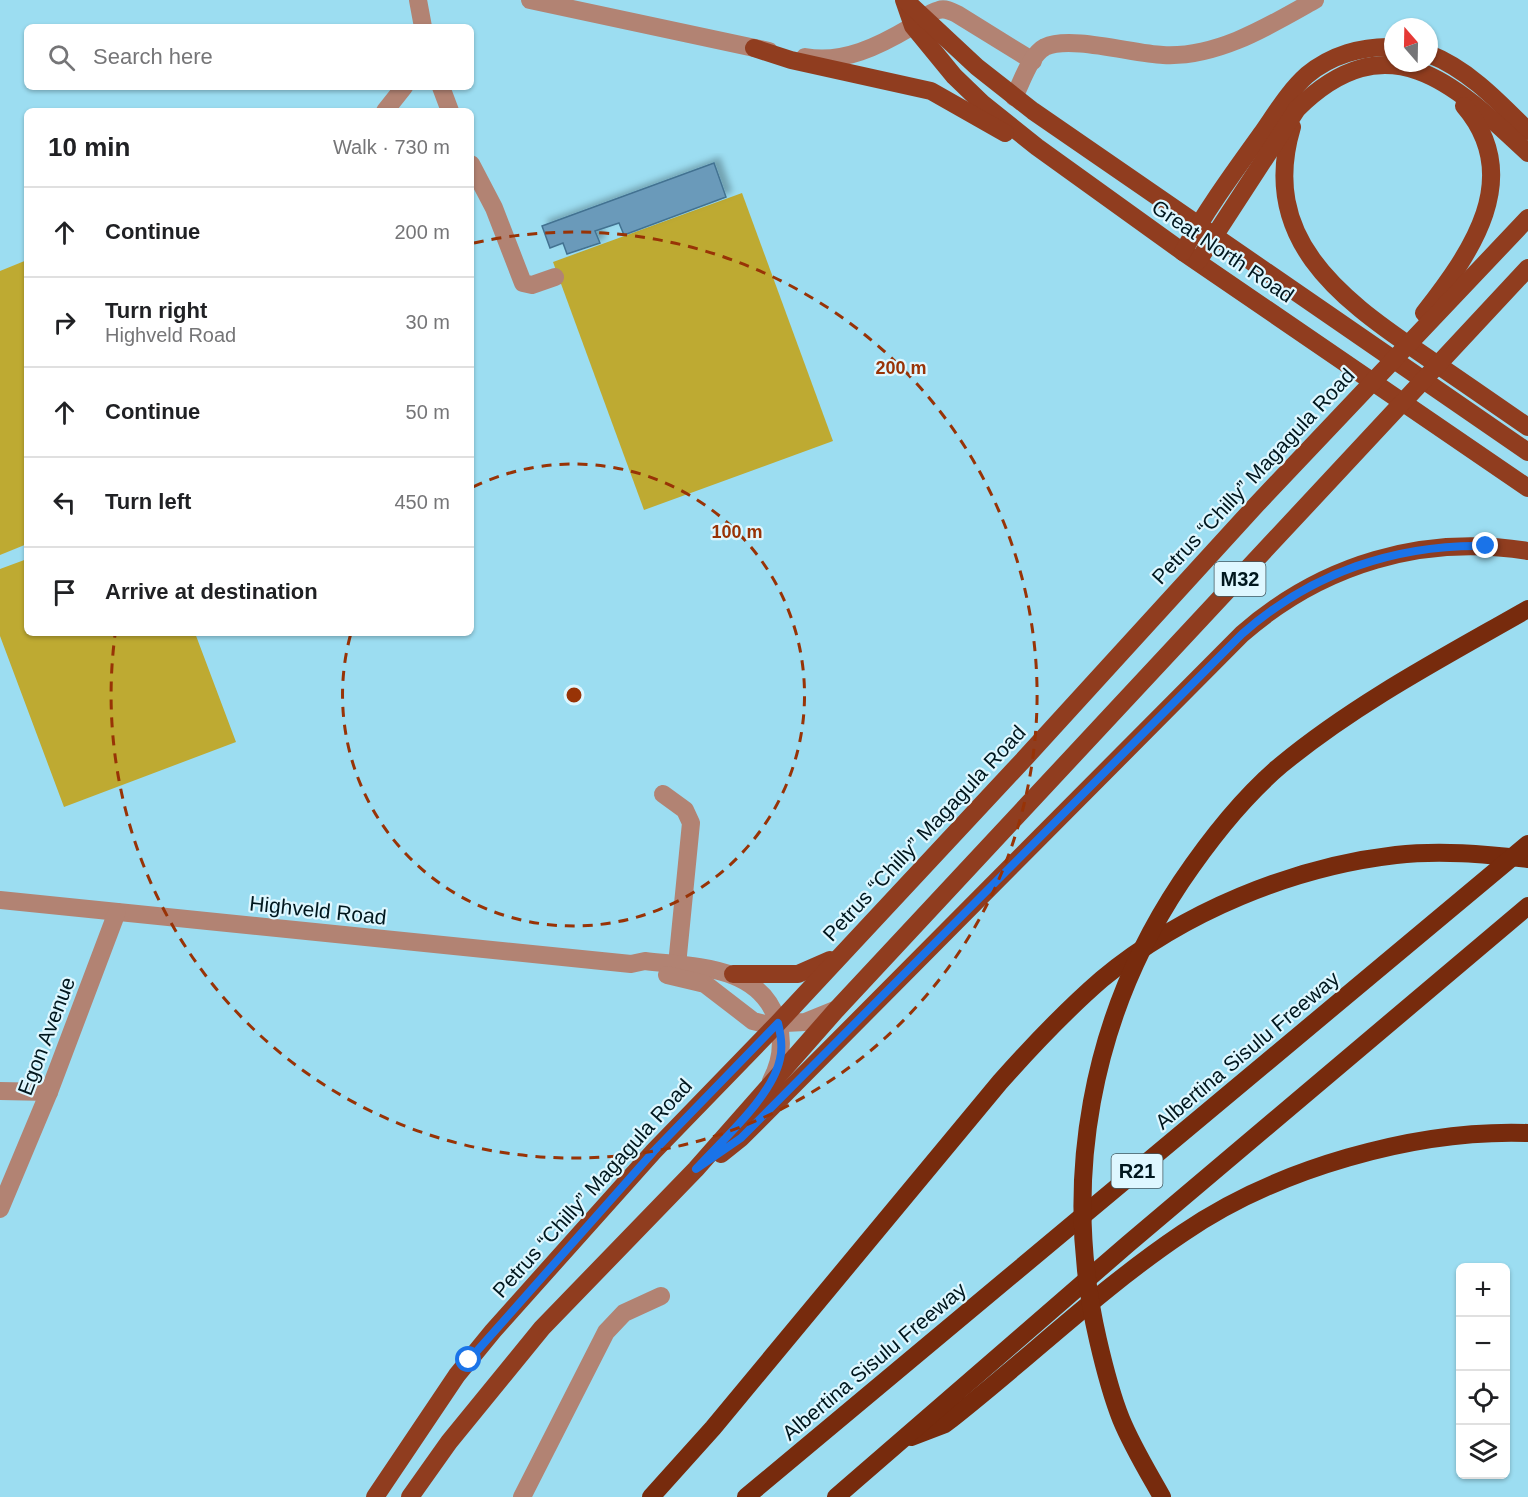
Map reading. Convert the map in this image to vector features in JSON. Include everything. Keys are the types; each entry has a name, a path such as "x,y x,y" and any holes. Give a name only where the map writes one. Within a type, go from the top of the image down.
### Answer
{"highway":[{"path":"1162,1497 1121,1418 1105,1368 1092,1314 1084,1257 1082,1191 1087,1125 1096,1075 1108,1029 1133,965 1168,901 1204,847 1238,807 1281,766 1326,732 1402,682 1528,609"},
{"name":"Albertina Sisulu Freeway","path":"746,1497 1528,844"},
{"path":"651,1497 735,1401 1038,1038 1096,985 1176,929 1219,907 1316,872 1396,855 1480,854 1528,859"},
{"name":"R21","path":"836,1497 1128,1244 1528,906"},
{"path":"903,1440 945,1424 1135,1267 1184,1232 1248,1196 1338,1161 1382,1150 1472,1135 1528,1133"}],"main road":[{"path":"904,0 919,21"},
{"name":"Great North Road","path":"919,21 1014,97 1528,452"},
{"name":"Great North Road","path":"919,21 954,76 982,103 1037,147 1528,488"},
{"path":"754,48 790,60 930,91 1024,144 1037,147"},
{"path":"1191,256 1198,225 1281,106 1308,74 1345,54 1362,49 1384,48"},
{"path":"1438,58 1457,68 1480,85 1528,131"},
{"path":"1191,256 1213,235 1297,110 1329,82 1363,68 1405,67 1448,83 1474,102 1528,153"},
{"path":"1358,397 1457,270 1471,248 1488,205 1490,160 1478,122 1457,99 1429,75"},
{"path":"1297,110 1283,158 1285,195 1290,216 1301,243 1315,264 1328,281 1366,316 1528,427"},
{"name":"Petrus “Chilly” Magagula Road","path":"375,1497 435,1407 493,1330 654,1151 778,1023 1358,397 1528,218"},
{"name":"M32","path":"410,1497 449,1442 542,1328 696,1169 837,1009 1528,268"},
{"path":"696,1169 741,1138 1242,634 1271,608 1340,571 1403,551 1468,546 1528,550"},
{"path":"733,974 798,974 814,969 846,950"}],"street":[{"path":"418,0 422,24"},
{"path":"530,0 810,58 842,57 858,53 938,10 951,11 1033,61"},
{"path":"1014,97 1033,61 1043,48 1053,45 1086,44 1163,55 1214,49 1266,28 1315,0"},
{"path":"387,108 402,90"},
{"path":"442,90 449,108"},
{"path":"474,170 494,208 523,283 532,285 555,277"},
{"path":"663,794 685,810 691,823 677,965"},
{"name":"Highveld Road","path":"0,900 631,964 645,961 733,974 762,993 769,1002 778,1023 781,1038 780,1059 766,1090"},
{"name":"Egon Avenue","path":"0,1209 49,1092 117,912"},
{"name":"Highveld Road","path":"631,964 646,972 705,984 753,1021 765,1024 805,1022 837,1009"},
{"path":"0,1091 49,1092"},
{"path":"522,1497 606,1332 624,1313 661,1296"}],"shaded area":[{"path":"742,193 833,441 644,510 553,262"},
{"path":"24,261 24,545 0,555 0,271"},
{"path":"24,560 24,636 196,636 236,742 64,807 0,636 0,569"}],"building":[{"path":"714,163 726,197 624,235 619,223 595,231 600,243 567,254 563,243 550,248 542,226"}],"route":[{"path":"469,1360 493,1330 654,1151 778,1023 782,1049 777,1070 766,1090 696,1169 730,1148 741,1138 1242,634 1271,608 1340,571 1368,561 1403,551 1439,546 1486,546"}]}
